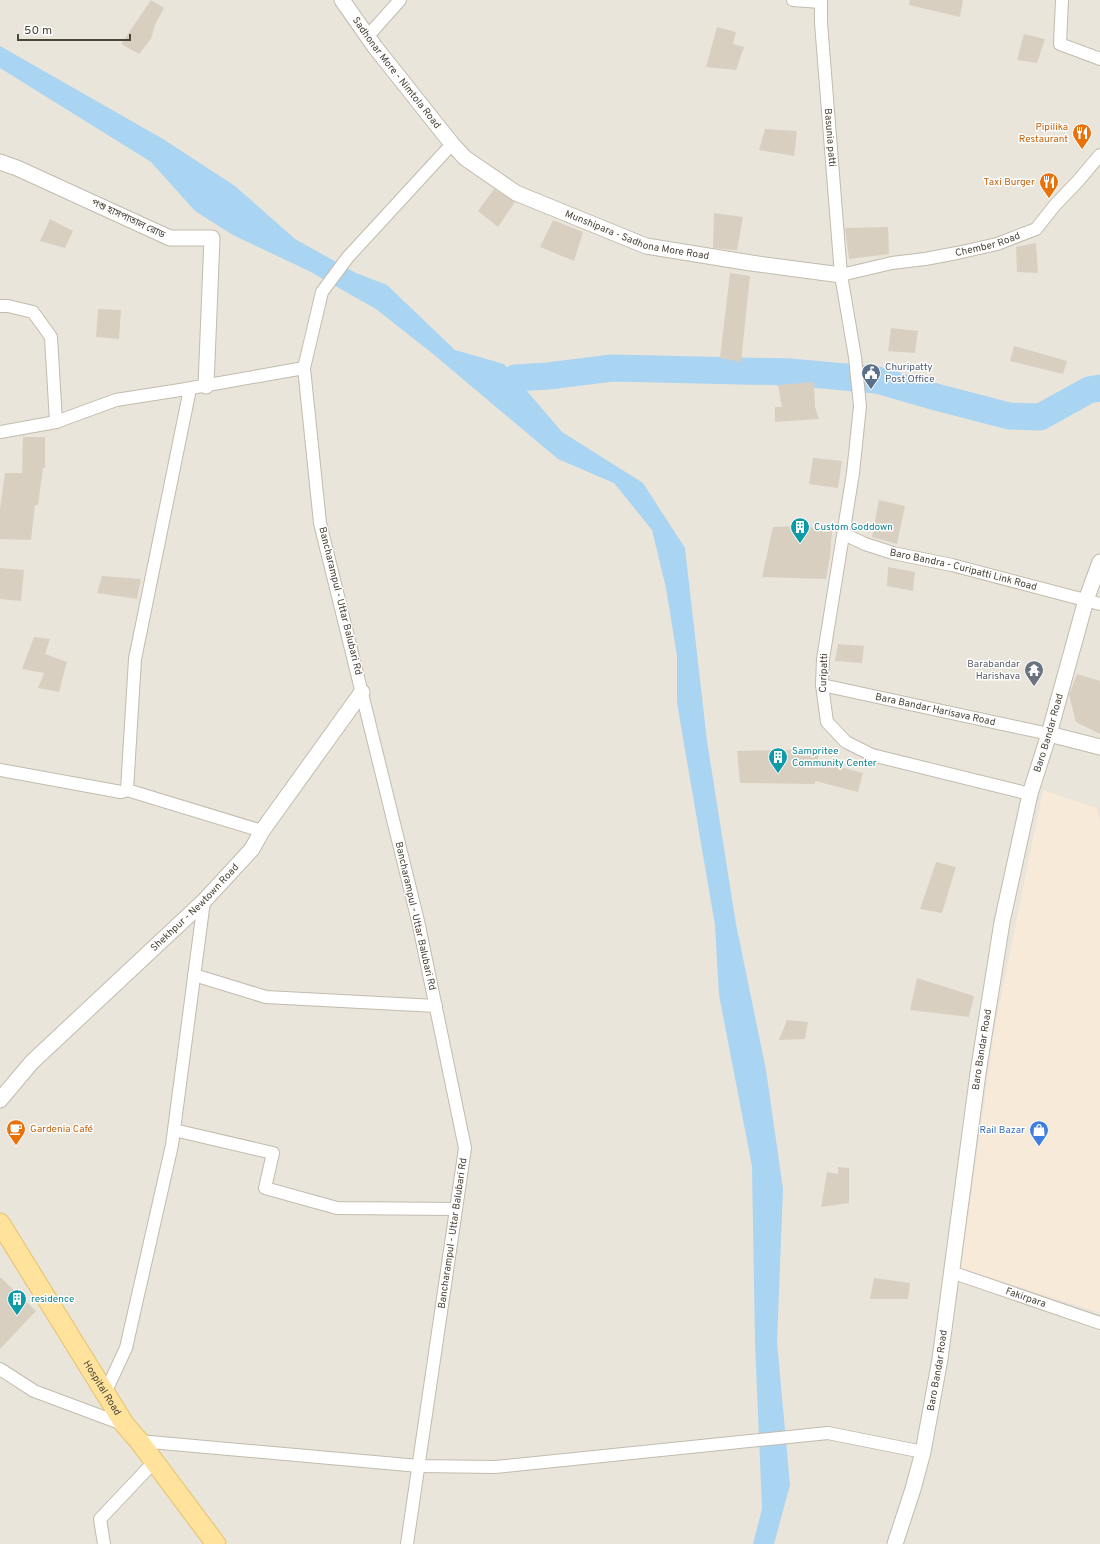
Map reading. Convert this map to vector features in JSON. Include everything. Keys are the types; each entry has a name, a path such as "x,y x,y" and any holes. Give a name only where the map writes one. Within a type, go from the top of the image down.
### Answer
{"main road":[{"name":"Hospital Road","path":"0,1223 125,1425 139,1441 216,1544"}],"street":[{"name":"Sadhonar More - Nimtola Road","path":"342,0 367,37 452,144"},
{"path":"367,37 400,0"},
{"path":"793,0 821,1"},
{"path":"1062,0 1060,44 1100,59"},
{"name":"Basunia patti","path":"821,1 821,23 841,275 855,357"},
{"name":"Munshipara - Sadhona More Road","path":"452,144 465,158 516,193 646,246 751,263 841,275"},
{"name":"Bancharampul - Uttar Balubari Rd","path":"408,1544 465,1148 418,921 320,523 304,368 322,292 348,257 452,144"},
{"name":"Chember Road","path":"841,275 892,263 925,260 997,244 1036,229 1055,205 1100,155"},
{"name":"পশু হাসপাতাল রোড","path":"0,162 17,168 170,238 212,238 206,386"},
{"path":"0,306 8,306 33,312 51,337 56,422"},
{"name":"Curipatti","path":"855,357 860,406 853,473 823,659 822,685 827,722 846,742 872,755 1030,794"},
{"path":"0,432 56,422 116,400 206,386 304,368"},
{"path":"127,790 136,659 190,388"},
{"name":"Baro Bandra - Curipatti Link Road","path":"844,534 865,544 893,553 952,565 1093,602"},
{"name":"Baro Bandar Road","path":"895,1544 913,1489 923,1452 940,1359 978,1073 1002,922 1030,794 1093,602 1100,562"},
{"name":"Bara Bandar Harisava Road","path":"822,685 1049,734"},
{"name":"Shekhpur - Newtown Road","path":"0,1100 32,1062 204,901 252,849 262,831 362,692"},
{"path":"1049,734 1100,747"},
{"path":"0,770 121,792 127,790 262,831"},
{"path":"105,1393 126,1348 172,1145 204,901"},
{"path":"194,975 266,997 436,1006"},
{"path":"174,1130 273,1153 265,1188 337,1208 456,1209"},
{"name":"Fakirpara","path":"951,1272 1100,1323"},
{"path":"0,1369 34,1391 125,1425"},
{"path":"139,1441 419,1466 495,1467 828,1433 923,1452"},
{"path":"104,1544 100,1519 154,1462"}],"shaded area":[{"path":"0,0 1100,0 1100,1544 0,1544"},
{"name":"Rail Bazar","path":"1043,790 1097,808 1100,821 1100,1313 961,1268 995,1026"}],"water":[{"path":"0,46 163,139 235,186 295,239 356,273 387,285 455,350 504,364 562,432 643,483 685,548 707,741 736,924 766,1070 783,1189 777,1342 790,1485 774,1544 753,1544 762,1509 755,1342 752,1166 719,995 715,925 677,703 677,656 666,588 652,530 614,483 558,459 433,354 376,309 309,271 233,235 195,211 151,162 0,68"}],"building":[{"path":"151,0 164,8 155,25 151,39 139,54 121,44"},
{"path":"910,0 963,0 960,17 909,5"},
{"path":"717,27 736,32 733,44 744,47 736,70 706,67"},
{"path":"1024,34 1045,39 1037,63 1017,60"},
{"path":"765,129 797,131 794,156 759,150"},
{"path":"494,189 515,202 498,227 478,211"},
{"path":"714,213 743,217 737,250 713,248"},
{"path":"50,219 73,231 65,248 40,241"},
{"path":"553,220 583,232 574,261 540,247"},
{"path":"888,227 889,254 849,259 845,228"},
{"path":"1036,243 1038,273 1017,272 1016,247"},
{"path":"730,273 750,276 741,362 720,358"},
{"path":"98,309 121,310 119,339 96,337"},
{"path":"891,328 918,331 915,353 888,351"},
{"path":"1014,346 1067,361 1063,374 1010,361"},
{"path":"814,382 815,407 819,419 775,422 775,407 782,407 778,385"},
{"path":"23,437 45,437 45,468 43,468 38,505 35,505 31,540 0,539 0,509 5,473 22,473"},
{"path":"813,458 842,461 838,488 809,484"},
{"path":"879,500 905,506 897,544 872,537"},
{"name":"Custom Goddown","path":"799,526 832,530 830,557 826,579 762,577 773,527"},
{"path":"888,567 915,572 913,591 887,586"},
{"path":"0,568 24,570 21,601 0,599"},
{"path":"102,576 141,579 137,599 97,593"},
{"path":"34,637 50,639 45,654 67,662 59,692 38,688 44,673 22,669"},
{"path":"838,644 864,646 862,663 835,661"},
{"path":"1077,674 1100,681 1100,734 1076,722 1069,695"},
{"name":"Sampritee Community Center","path":"819,749 818,761 863,773 858,792 815,781 815,784 740,783 737,751"},
{"path":"936,862 956,867 942,913 920,909"},
{"path":"917,978 974,996 969,1017 910,1010"},
{"path":"787,1020 808,1022 805,1039 779,1040"},
{"path":"838,1167 849,1168 849,1203 821,1207 827,1172 838,1174"},
{"name":"residence","path":"0,1277 36,1311 0,1349"},
{"path":"874,1278 910,1283 908,1299 870,1299"}],"waterway":[{"path":"515,378 548,376 612,368 790,372 877,380 1009,416 1040,417 1089,390 1100,388"}],"place":[{"name":"Pipilika Restaurant","path":"1082,150"},
{"name":"Taxi Burger","path":"1049,199"},
{"name":"Churipatty Post Office","path":"871,390"},
{"name":"Custom Goddown","path":"800,544"},
{"name":"Barabandar Harishava","path":"1034,687"},
{"name":"Sampritee Community Center","path":"778,774"},
{"name":"Gardenia Café","path":"16,1146"},
{"name":"Rail Bazar","path":"1039,1147"},
{"name":"residence","path":"17,1316"}]}
